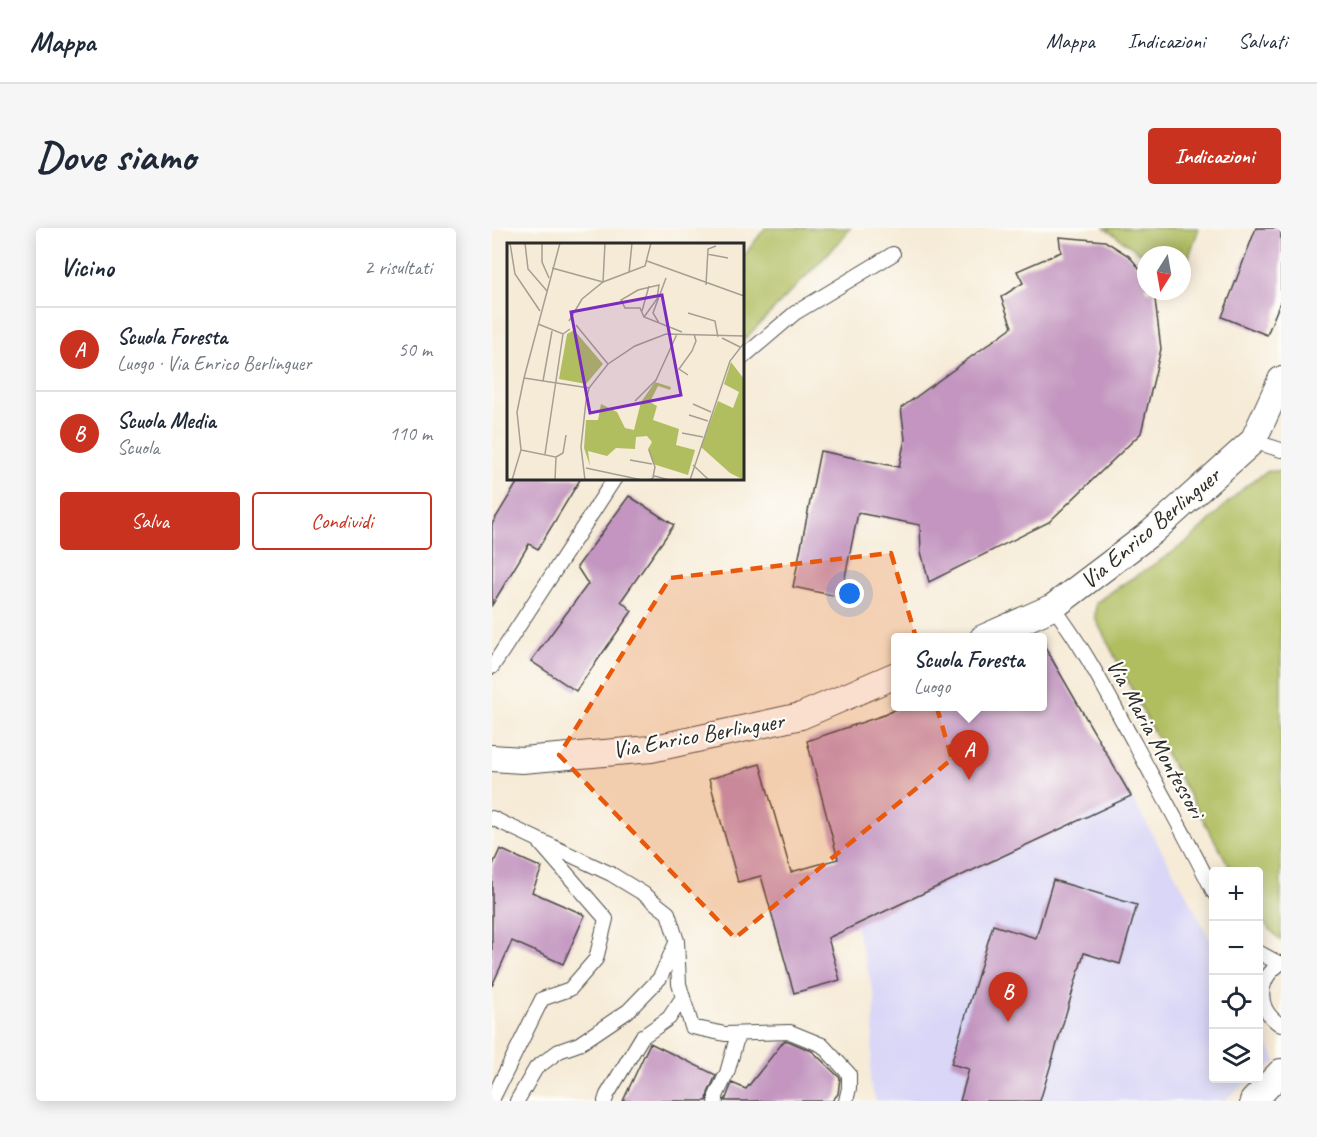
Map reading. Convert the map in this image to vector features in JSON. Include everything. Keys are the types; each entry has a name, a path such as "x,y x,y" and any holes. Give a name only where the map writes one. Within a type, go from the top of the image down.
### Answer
{"street":[{"name":"Via Enrico Berlinguer","path":"994,633 1053,607 1152,532 1253,441 1281,380"},
{"name":"Via Enrico Berlinguer","path":"492,758 522,760 651,749 801,716 891,677"},
{"path":"1253,1101 1281,1072"}],"lane":[{"path":"744,356 795,313 893,254"},
{"path":"1253,441 1281,450"},
{"path":"492,667 614,480"},
{"name":"Via Maria Montessori","path":"1053,607 1113,703 1209,882"},
{"path":"492,818 611,874 644,894 668,913 677,941 679,984 692,1027 725,1034 790,1032 822,1045 849,1074 846,1101"},
{"path":"492,1100 542,999 570,989 596,958 606,919 538,840"},
{"path":"517,1101 536,1068 559,1051 579,1044 628,1011 660,978 677,941"},
{"path":"1263,954 1280,963 1263,981"},
{"path":"605,1101 642,1037 669,1018 683,997"},
{"path":"1263,1002 1266,1011 1281,1025"},
{"path":"716,1101 738,1034"}],"highlighted area":[{"path":"891,553 952,759 735,938 559,755 670,578"}],"shaded area":[{"path":"1047,655 1053,660 1209,937 1209,1083 1246,1083 1223,1101 876,1101 870,1083 875,998 806,740 894,711 1047,711"},
{"path":"1263,1035 1266,1039 1276,1062 1263,1071"}],"green space":[{"path":"765,228 850,228 844,237 744,340 744,256"},
{"path":"1105,228 1199,228 1191,251 1191,246 1137,246 1137,251"},
{"path":"1269,471 1281,471 1281,941 1263,922 1263,867 1230,867 1152,729 1095,618 1096,603 1185,543 1236,494"}],"building":[{"path":"1256,228 1281,228 1281,300 1267,335 1222,317"},
{"path":"1059,237 1105,241 1129,256 1137,265 1137,300 1155,300 1161,349 1141,433 1049,522 929,582 921,552 920,525 858,513 841,597 793,587 820,451 899,467 905,439 901,408 1012,327 1001,297 1023,283 1017,271 1061,252"},
{"path":"519,480 580,480 538,549 529,544 492,605 492,524"},
{"path":"629,496 674,525 621,601 632,611 576,691 531,661 588,584 577,567"},
{"path":"1047,651 1131,796 828,938 840,980 794,993 761,876 738,882 709,779 760,764 791,872 838,859 807,741 892,711 1047,711"},
{"path":"500,849 542,868 532,892 585,915 563,964 512,941 492,986 492,867"},
{"path":"1053,880 1137,905 1120,964 1084,953 1040,1101 960,1101 969,1069 951,1064 993,925 1036,938"},
{"path":"784,1041 812,1051 840,1078 838,1094 832,1101 725,1101 732,1083 746,1089"},
{"path":"650,1043 716,1075 707,1101 623,1101"}],"place":[{"name":"Scuola Foresta","path":"969,780"},
{"name":"Scuola Media","path":"1008,1022"}]}
